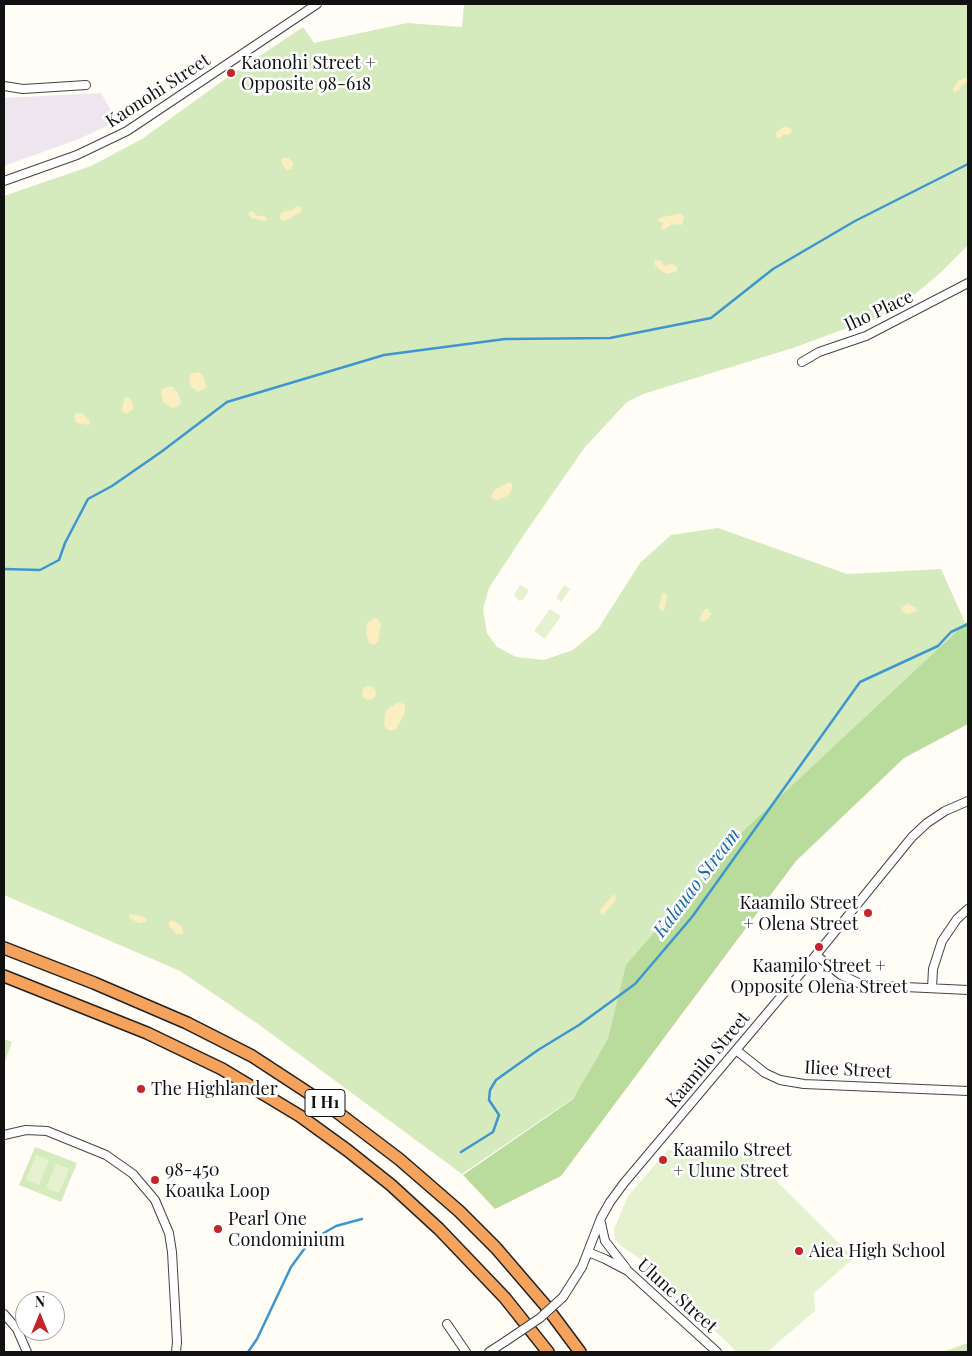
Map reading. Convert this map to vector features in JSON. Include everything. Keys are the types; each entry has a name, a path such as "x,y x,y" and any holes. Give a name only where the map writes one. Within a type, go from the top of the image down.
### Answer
{"highway":[{"name":"I H1","path":"4,948 94,983 187,1023 252,1056 333,1109 399,1159 460,1211 496,1248 540,1299 580,1352"},
{"name":"I H1","path":"4,976 147,1033 222,1069 300,1116 383,1179 439,1228 505,1298 548,1352"}],"street":[{"name":"Kaonohi Street","path":"4,181 77,155 127,132 317,4"},
{"path":"4,86 23,89 86,85"},
{"name":"Iho Place","path":"802,362 819,352 873,333 968,283"},
{"name":"Kaamilo Street","path":"489,1352 540,1318 562,1297 577,1276 601,1218 624,1183 816,955 912,837 927,823 945,811 968,801"},
{"path":"932,988 933,969 942,941 968,908"},
{"path":"816,955 841,976 863,985 968,990"},
{"name":"Iliee Street","path":"736,1050 765,1073 780,1080 804,1084 968,1091"},
{"path":"4,1135 26,1130 47,1131 106,1155 133,1174 155,1200 169,1233 172,1252 176,1352"},
{"path":"601,1218 602,1235 605,1241 628,1270"},
{"name":"Ulune Street","path":"588,1252 628,1270 717,1352"},
{"path":"4,1314 17,1329 27,1352"},
{"path":"447,1324 466,1352"}],"shaded area":[{"path":"101,93 117,121 79,139 4,166 4,98"}],"green space":[{"path":"464,4 968,4 968,245 939,274 896,310 793,348 643,394 627,402 585,447 523,536 489,588 483,609 487,633 497,647 516,657 544,660 573,650 598,629 640,563 671,535 718,528 847,574 941,569 968,629 869,755 572,1099 462,1174 258,1024 180,971 4,895 4,196 91,166 142,139 221,82 303,27 314,43 407,23 462,27"},
{"path":"520,585 529,590 524,599 519,601 514,595"},
{"path":"564,585 570,589 561,602 556,598"},
{"path":"550,609 561,616 545,639 534,631"},
{"path":"968,621 968,724 904,758 796,861 561,1176 495,1209 463,1175 573,1099 608,1039 626,965 738,836"},
{"path":"4,1039 12,1042 4,1064"},
{"path":"35,1147 77,1163 61,1202 19,1185"},
{"path":"668,1150 750,1155 854,1258 814,1293 815,1311 767,1352 737,1352 639,1258 620,1245 615,1239 614,1229 628,1196"},
{"path":"36,1155 49,1160 39,1185 26,1180"},
{"path":"56,1163 69,1169 59,1193 46,1188"},
{"path":"968,1343 968,1352 943,1352"}],"sand":[{"path":"967,77 968,82 954,93 953,89 958,81"},
{"path":"785,126 792,129 791,133 788,135 784,134 780,138 776,137 776,132"},
{"path":"288,158 293,162 292,169 287,170 283,166 281,160"},
{"path":"298,206 301,207 301,212 287,220 283,221 280,218 283,212"},
{"path":"250,211 253,211 257,216 265,216 266,221 251,218 248,214"},
{"path":"682,214 684,218 682,225 672,224 664,230 661,229 663,223 658,221 659,218"},
{"path":"655,260 662,261 665,266 674,265 677,267 677,271 667,274 661,271 654,264"},
{"path":"198,372 202,374 207,387 198,392 191,387 189,380 191,374"},
{"path":"173,387 179,395 181,403 178,406 172,408 163,402 161,390"},
{"path":"127,397 131,399 134,408 128,413 124,413 121,409 124,399"},
{"path":"76,413 85,415 90,422 89,425 76,423 74,416"},
{"path":"509,482 512,484 512,488 509,495 494,500 491,497 494,490"},
{"path":"662,593 665,593 667,596 664,611 660,610 659,607"},
{"path":"908,604 915,607 917,611 909,614 904,613 901,608"},
{"path":"705,609 708,609 711,614 703,622 699,619"},
{"path":"374,618 378,619 381,625 378,642 374,645 369,643 366,631 367,623"},
{"path":"366,686 372,686 376,693 372,700 366,700 362,696 362,690"},
{"path":"399,702 405,705 405,713 396,729 391,731 386,729 384,724 386,710"},
{"path":"613,895 616,898 615,901 601,915 600,910"},
{"path":"129,914 142,916 147,921 139,923 129,918"},
{"path":"171,920 182,926 183,934 177,934 173,931 168,924"}],"waterway":[{"path":"4,569 40,570 59,560 65,543 88,499 112,486 161,452 227,402 384,355 505,339 610,338 711,318 773,269 855,221 968,164"},
{"name":"Kalauao Stream","path":"461,1152 493,1132 499,1115 489,1100 490,1090 496,1080 538,1050 579,1025 635,984 692,917 860,682 938,646 951,632 968,624"},
{"name":"Kalauao Stream","path":"248,1352 257,1339 291,1267 310,1241 336,1226 362,1219"}],"place":[{"name":"Kaonohi Street + Opposite 98-618","path":"231,73"},
{"name":"Kaamilo Street + Olena Street","path":"868,913"},
{"name":"Kaamilo Street + Opposite Olena Street","path":"819,947"},
{"name":"The Highlander","path":"141,1089"},
{"name":"Kaamilo Street + Ulune Street","path":"663,1160"},
{"name":"98-450 Koauka Loop","path":"155,1180"},
{"name":"Pearl One Condominium","path":"218,1229"},
{"name":"Aiea High School","path":"799,1251"}]}
